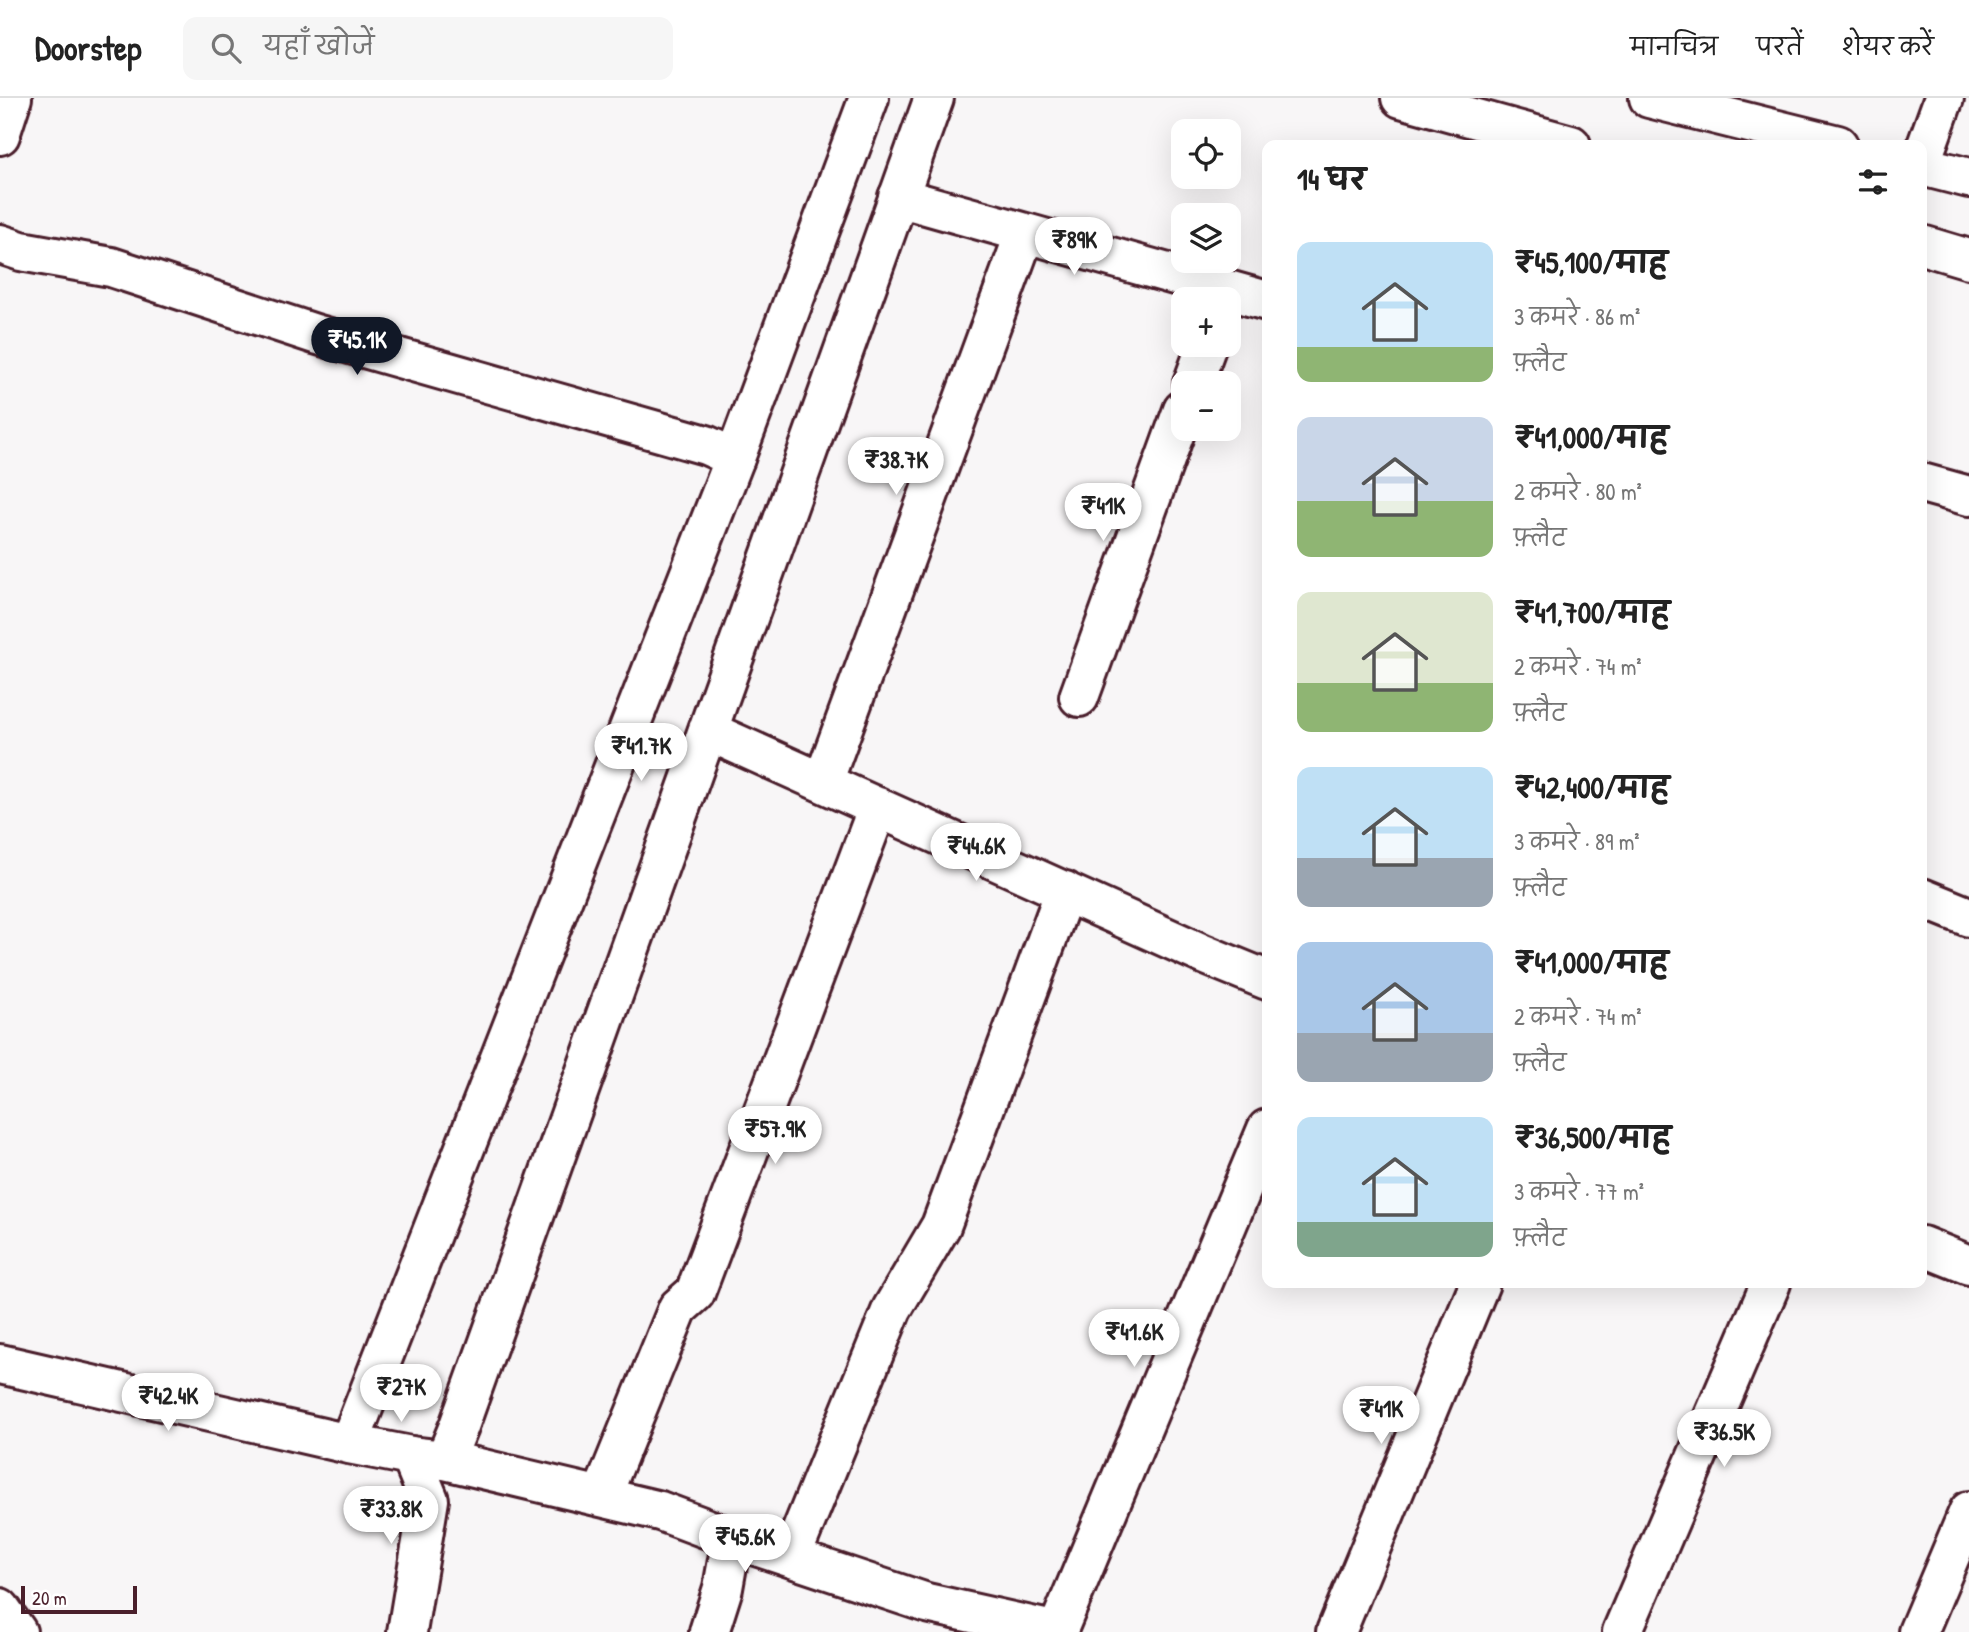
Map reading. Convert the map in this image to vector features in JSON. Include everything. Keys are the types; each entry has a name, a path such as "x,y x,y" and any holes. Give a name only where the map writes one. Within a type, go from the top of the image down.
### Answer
{"street":[{"path":"0,135 12,98"},
{"path":"349,1444 735,458 869,98"},
{"path":"407,1632 429,1500 428,1458 473,1386 934,98"},
{"path":"1402,98 1553,140"},
{"path":"1648,98 1818,140"},
{"path":"1927,156 1944,98"},
{"path":"1927,171 1969,178"},
{"path":"898,197 1202,287"},
{"path":"823,782 1025,233"},
{"path":"0,244 21,251 111,267 315,334 706,445 735,458"},
{"path":"1927,246 1969,259"},
{"path":"1241,297 1262,300"},
{"path":"1079,697 1172,441"},
{"path":"1927,485 1969,496"},
{"path":"708,731 1262,978"},
{"path":"602,1495 678,1308 695,1293 878,807"},
{"path":"791,1558 892,1309 942,1226 1065,891"},
{"path":"1927,900 1969,917"},
{"path":"0,1364 349,1444 602,1495 660,1511 791,1558 922,1617 1058,1632 1262,1141"},
{"path":"1927,1248 1969,1265"},
{"path":"1336,1632 1478,1288"},
{"path":"1622,1632 1768,1288"},
{"path":"1919,1632 1969,1511"},
{"path":"709,1632 723,1588 732,1538"},
{"path":"0,1608 17,1632"}]}
